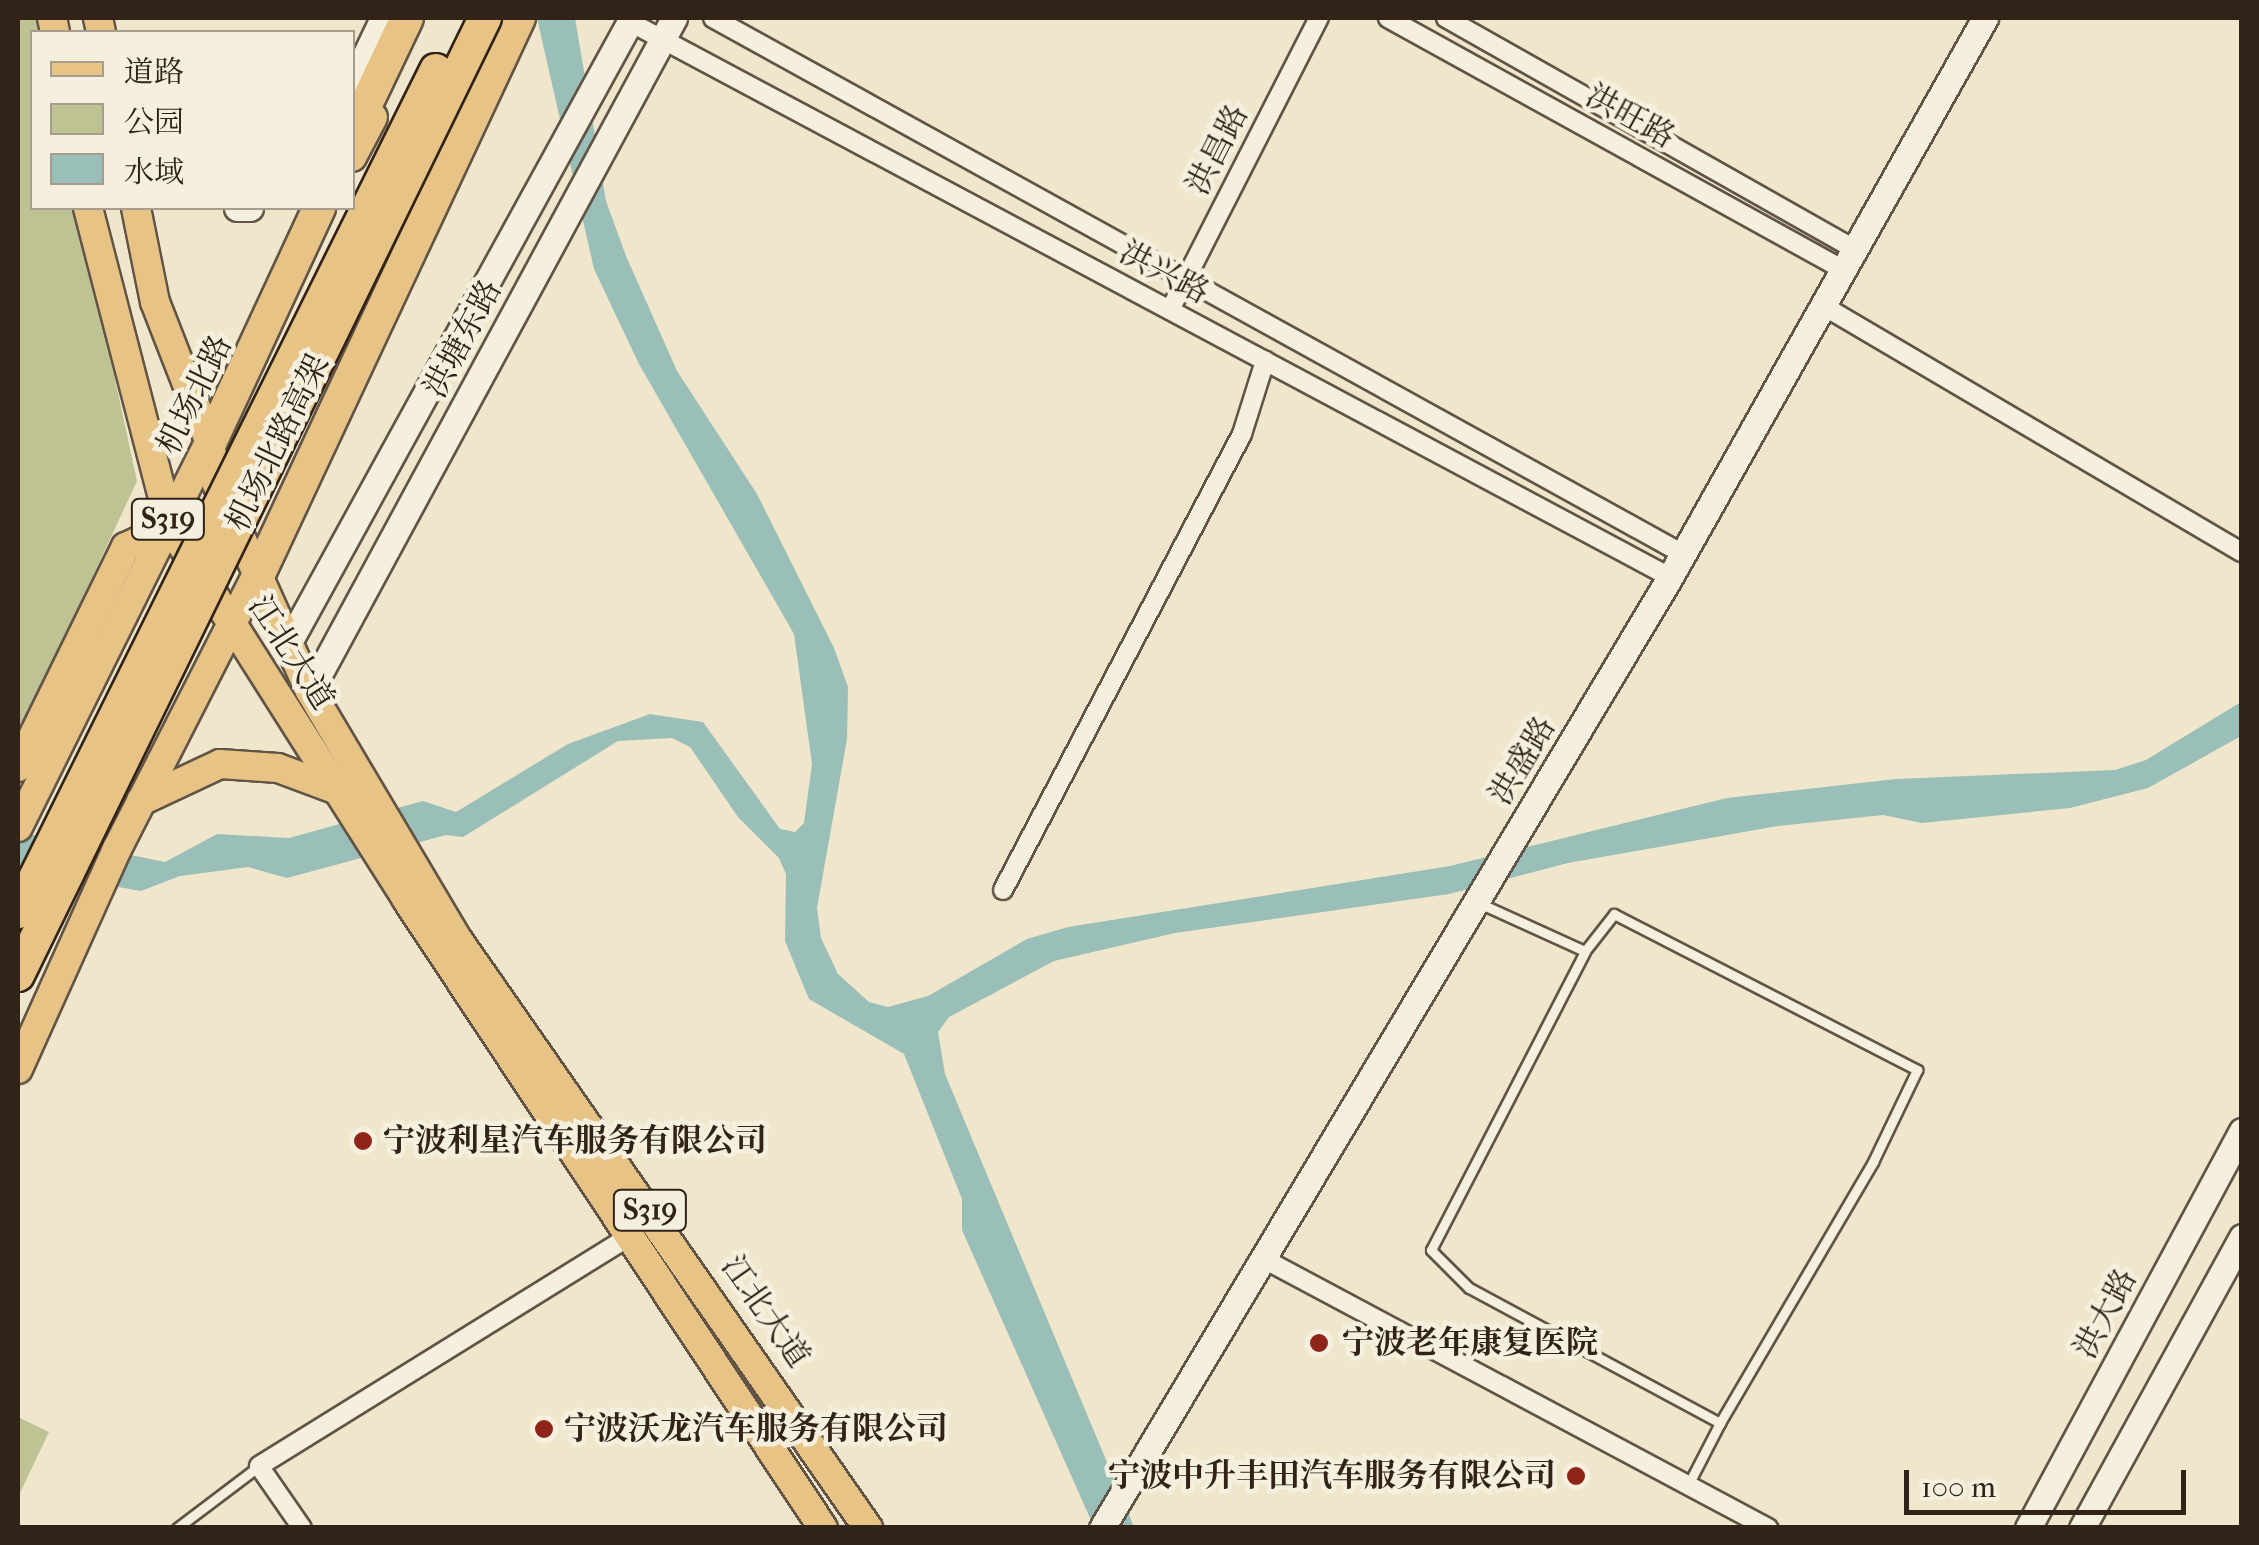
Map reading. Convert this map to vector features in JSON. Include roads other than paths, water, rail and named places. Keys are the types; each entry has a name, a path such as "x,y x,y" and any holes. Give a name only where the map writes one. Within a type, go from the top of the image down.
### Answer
{"highway":[{"path":"355,128 407,18"},
{"name":"机场北路高架","path":"18,912 463,18"},
{"name":"机场北路高架","path":"18,975 485,18"},
{"path":"258,576 519,18"},
{"path":"210,442 317,210"}],"main road":[{"path":"355,77 384,18"},
{"path":"355,152 422,18"},
{"path":"18,1069 117,849 230,622 258,576 305,438 510,18"},
{"name":"洪盛路","path":"1102,1528 1670,577 1984,18"},
{"name":"洪塘东路","path":"288,644 631,20"},
{"name":"洪塘东路","path":"310,691 668,28"},
{"name":"江北大道","path":"89,210 170,526 230,622 344,784"},
{"name":"江北大道","path":"136,210 155,302 210,442 216,482 310,691 344,784"},
{"name":"机场北路","path":"170,526 327,210"},
{"path":"18,827 28,776 126,547 170,526"},
{"path":"141,801 220,764 278,768 344,784 419,896"},
{"name":"江北大道","path":"419,896 868,1528"},
{"name":"S319","path":"419,896 630,1236 823,1528"},
{"name":"洪大路","path":"2028,1528 2242,1131"},
{"path":"2082,1528 2242,1236"}],"street":[{"name":"洪兴路","path":"713,18 1683,554"},
{"name":"洪昌路","path":"1170,310 1319,18"},
{"name":"洪旺路","path":"1388,18 1848,258"},
{"name":"洪旺路","path":"1446,18 1848,258"},
{"name":"洪兴路","path":"631,20 668,28 1170,310 1670,577"},
{"path":"1822,306 2242,552"},
{"path":"1003,890 1242,434 1266,361"},
{"path":"302,1528 259,1466 630,1236"},
{"path":"1262,1258 1768,1528"}],"lane":[{"path":"1482,893 1585,951"},
{"path":"1688,1485 1720,1423 1873,1162 1917,1070 1614,914 1585,951 1432,1250 1468,1288 1720,1423"},
{"path":"177,1528 259,1466"}],"water":[{"path":"537,18 575,18 606,201 626,256 677,371 757,494 834,648 848,687 847,739 817,908 821,938 838,974 869,1002 888,1007 928,996 1027,939 1068,927 1450,866 1727,798 1896,779 2115,770 2146,760 2241,702 2241,736 2148,788 2070,808 1922,823 1883,815 1778,826 1568,863 1449,894 1175,933 1054,961 949,1017 938,1032 945,1074 1134,1527 1094,1527 962,1230 962,1199 904,1054 809,999 785,941 786,874 779,858 738,817 690,747 672,738 618,741 463,837 446,835 287,878 248,867 180,876 141,891 18,869 18,832 165,862 217,834 289,838 423,801 456,812 568,744 650,714 703,722 780,829 795,832 804,823 812,764 794,634 639,364 594,269"}],"place":[{"name":"宁波利星汽车服务有限公司","path":"363,1141"},
{"name":"宁波老年康复医院","path":"1319,1343"},
{"name":"宁波沃龙汽车服务有限公司","path":"544,1429"},
{"name":"宁波中升丰田汽车服务有限公司","path":"1576,1476"}]}
